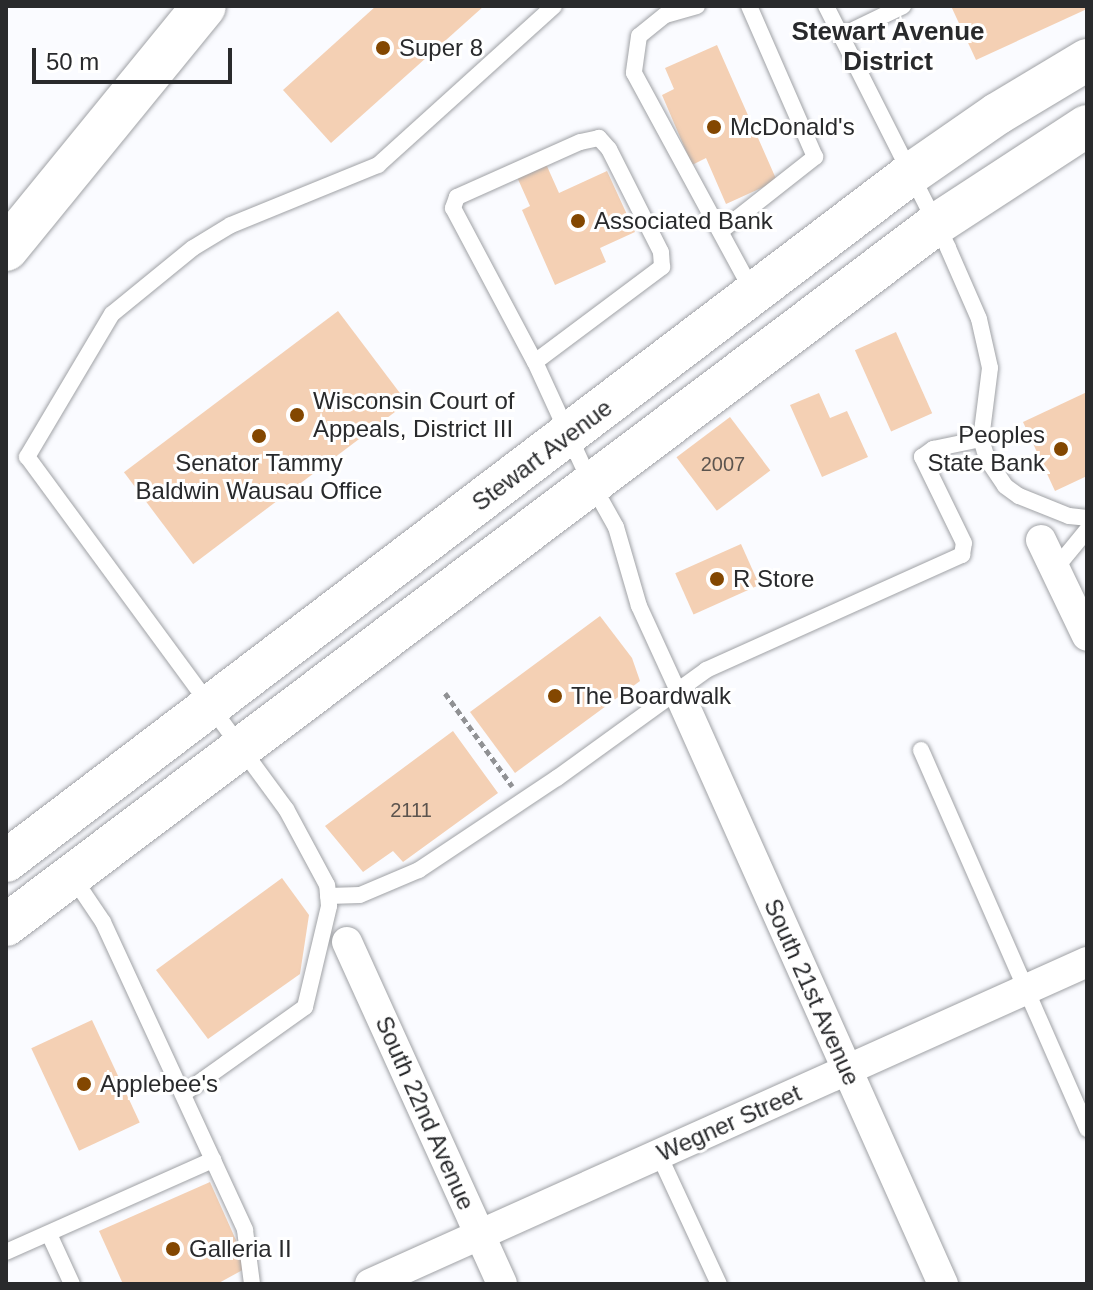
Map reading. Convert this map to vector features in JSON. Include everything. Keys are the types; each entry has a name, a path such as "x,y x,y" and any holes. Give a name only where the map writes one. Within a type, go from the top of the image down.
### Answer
{"highway":[{"path":"6,249 204,6"}],"street":[{"name":"Stewart Avenue","path":"6,861 909,175 997,114 1087,60"},
{"path":"6,925 935,225 1087,126"},
{"path":"1041,540 1087,636"},
{"name":"South 21st Avenue","path":"679,695 943,1284"},
{"name":"South 22nd Avenue","path":"347,942 502,1284"},
{"name":"Wegner Street","path":"370,1284 1087,962"}],"lane":[{"path":"183,1094 305,1007 329,906 327,885 286,809 27,457 112,314 193,248 231,225 378,165 554,6"},
{"path":"697,6 665,15 639,36 634,73 754,294"},
{"path":"721,231 815,157 749,6"},
{"path":"826,6 965,284 987,345 990,377 981,439 987,459 1005,486 1019,496 1069,516 1087,518"},
{"path":"841,36 903,6"},
{"path":"535,362 662,267 661,252 609,149 599,138 580,142 457,197 452,204 535,362 591,483 616,527 639,606 679,695"},
{"path":"328,896 360,895 419,870 744,651 962,555 964,543 922,457 933,449 981,439"},
{"path":"1055,569 1087,530"},
{"path":"921,750 1087,1129"},
{"path":"72,876 103,922 245,1230 252,1284"},
{"path":"659,1155 719,1284"},
{"path":"6,1252 213,1160"},
{"path":"49,1234 72,1284"}],"path":[{"path":"445,693 523,801"}],"building":[{"name":"Super 8","path":"376,6 484,6 331,143 283,90"},
{"path":"951,6 1087,6 1087,9 976,60"},
{"name":"McDonald's","path":"717,45 777,181 726,204 706,158 692,165 662,95 674,89 665,68"},
{"name":"Associated Bank","path":"546,164 559,193 607,171 635,232 600,248 606,262 555,285 522,210 530,206 517,177"},
{"path":"338,311 407,403 193,564 124,472"},
{"path":"896,332 932,413 891,432 855,350"},
{"name":"Peoples State Bank","path":"1087,392 1087,476 1055,491 1023,422"},
{"path":"819,393 830,418 847,411 868,457 822,477 790,405"},
{"path":"730,417 770,471 717,511 676,457"},
{"name":"R Store","path":"741,544 759,585 694,614 675,573"},
{"name":"The Boardwalk","path":"600,616 632,658 640,681 515,773 470,712"},
{"path":"453,731 498,793 403,862 393,851 363,872 325,826"},
{"path":"282,878 309,915 300,974 208,1039 156,970"},
{"name":"Applebee's","path":"92,1020 140,1122 79,1151 31,1048"},
{"name":"Galleria II","path":"210,1182 248,1267 217,1284 123,1284 99,1231"}],"place":[{"name":"Super 8","path":"383,48"},
{"name":"McDonald's","path":"714,127"},
{"name":"Associated Bank","path":"578,221"},
{"name":"Wisconsin Court of Appeals, District III","path":"297,415"},
{"name":"Senator Tammy Baldwin Wausau Office","path":"259,436"},
{"name":"Peoples State Bank","path":"1061,449"},
{"name":"R Store","path":"717,579"},
{"name":"The Boardwalk","path":"555,696"},
{"name":"Applebee's","path":"84,1084"},
{"name":"Galleria II","path":"173,1249"}],"district":[{"name":"Stewart Avenue District","path":"888,47"}]}
